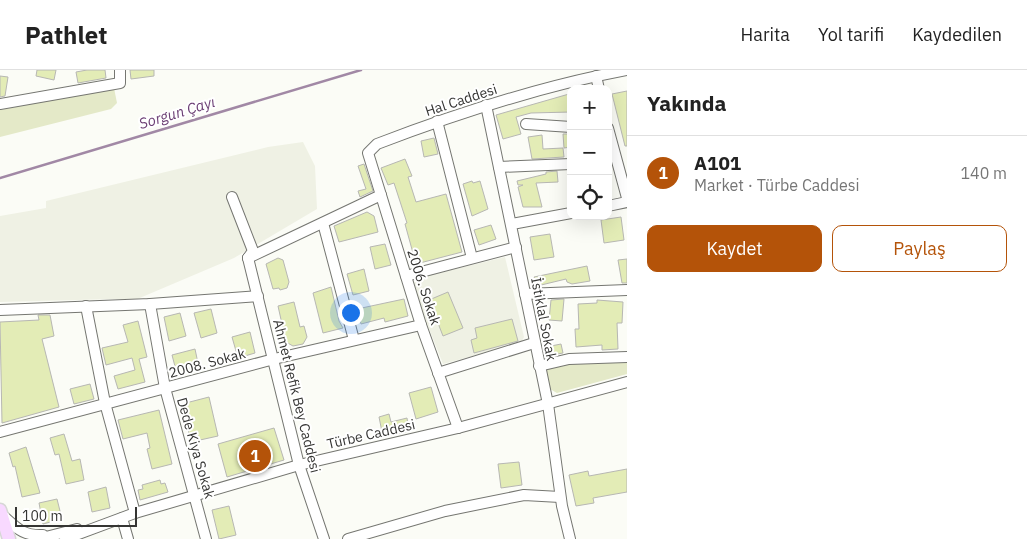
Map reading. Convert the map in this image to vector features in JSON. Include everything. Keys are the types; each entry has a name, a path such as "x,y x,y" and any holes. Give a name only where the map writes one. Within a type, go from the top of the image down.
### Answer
{"main road":[{"path":"1,512 9,539"}],"street":[{"path":"0,104 120,83 120,70"},
{"name":"Hal Caddesi","path":"368,153 376,144 486,105 596,76 627,70"},
{"path":"596,76 598,85"},
{"name":"İstiklal Sokak","path":"486,105 512,224 534,344 548,404 560,497 570,539"},
{"path":"437,121 472,258"},
{"path":"526,124 567,127"},
{"path":"608,130 613,163 627,198"},
{"name":"2006. Sokak","path":"368,153 421,324 458,428"},
{"path":"499,166 567,164"},
{"path":"248,258 381,195"},
{"name":"Ahmet Refik Bey Caddesi","path":"232,197 253,251 248,258 299,465 324,539"},
{"path":"612,205 627,202"},
{"path":"512,224 567,214"},
{"path":"323,223 354,340"},
{"path":"406,276 516,247"},
{"path":"525,294 627,290"},
{"path":"0,310 150,304 258,296"},
{"name":"Dede Kiya Sokak","path":"150,304 165,388 196,496 206,539"},
{"path":"86,306 105,403 135,513"},
{"name":"2008. Sokak","path":"0,432 274,359 421,324"},
{"path":"438,373 534,344"},
{"path":"539,366 570,359 627,357"},
{"name":"Türbe Caddesi","path":"65,539 135,513 299,465 458,428 627,382"},
{"path":"348,539 445,511 524,495 560,497"},
{"path":"1,512 20,531 29,536 52,535"},
{"path":"122,518 128,539"},
{"name":"Türbe Caddesi","path":"38,539 122,518"}],"shaded area":[{"path":"303,142 315,166 317,209 234,258 135,300 0,302 0,216 46,208 46,201 268,147"},
{"path":"505,257 524,337 521,343 443,364 412,286 418,278"}],"green space":[{"path":"114,88 117,103 111,109 0,137 0,110"},
{"path":"627,360 627,374 557,393 550,389 546,368 574,363"}],"building":[{"path":"37,70 56,70 54,80 36,76"},
{"path":"105,70 106,78 78,83 76,72"},
{"path":"130,70 154,70 154,76 131,79"},
{"path":"0,76 8,77 5,96 0,97"},
{"path":"627,91 627,146 625,146 612,94"},
{"path":"567,95 567,112 531,113 516,117 521,134 503,139 496,115"},
{"path":"563,134 567,134 567,148 564,148"},
{"path":"542,135 543,149 563,148 564,157 532,159 528,137"},
{"path":"434,138 438,154 424,157 421,141"},
{"path":"405,159 412,176 408,177 416,202 446,194 462,252 416,264 405,224 407,223 394,183 388,185 381,168"},
{"path":"364,164 373,191 360,197 358,191 366,189 358,166"},
{"path":"557,171 558,182 536,183 542,207 523,207 518,187 523,185 518,185 517,181 546,174 546,172"},
{"path":"472,181 473,183 480,181 488,209 472,216 463,184"},
{"path":"367,212 374,216 378,232 339,242 334,226"},
{"path":"621,217 624,240 604,243 601,220 612,220 612,218"},
{"path":"491,225 496,239 479,245 474,230"},
{"path":"550,234 554,257 534,260 530,237"},
{"path":"385,244 391,265 375,269 370,247"},
{"path":"278,258 283,260 289,282 287,288 280,290 279,288 273,289 266,264"},
{"path":"627,259 627,283 622,283 618,260"},
{"path":"587,266 590,281 572,284 567,282 566,279 537,286 534,277"},
{"path":"364,269 369,291 353,295 347,274"},
{"path":"331,287 339,321 343,328 323,333 313,293"},
{"path":"448,292 463,328 443,336 429,300"},
{"path":"404,299 408,316 385,322 384,318 361,324 357,309"},
{"path":"564,299 562,321 549,320 551,300"},
{"path":"597,300 623,302 622,323 617,323 618,349 602,350 602,345 576,347 575,329 579,329 578,304 597,303"},
{"path":"294,302 300,327 304,326 307,337 303,344 293,346 286,342 278,306"},
{"path":"211,309 217,333 201,338 194,313"},
{"path":"180,313 186,336 169,341 164,317"},
{"path":"38,315 50,315 54,336 42,339 59,407 2,423 0,322 39,320"},
{"path":"512,319 518,341 474,353 471,340 477,338 475,328"},
{"path":"138,321 147,357 139,359 145,382 118,389 114,376 135,370 132,358 106,365 102,348 128,342 123,325"},
{"path":"250,332 255,353 238,358 232,337"},
{"path":"561,344 563,353 547,356 546,347"},
{"path":"195,349 199,368 177,374 172,355"},
{"path":"90,384 94,399 74,404 70,389"},
{"path":"431,387 438,412 416,419 409,393"},
{"path":"209,397 218,436 191,442 182,404"},
{"path":"159,410 172,464 152,469 147,449 150,448 147,433 123,439 118,420"},
{"path":"389,414 391,422 407,418 409,431 383,437 379,417"},
{"path":"274,428 284,460 227,477 218,444"},
{"path":"64,434 72,461 80,459 84,480 66,484 59,454 55,455 50,438"},
{"path":"26,447 40,493 22,497 15,466 13,467 9,453"},
{"path":"519,462 522,485 501,488 498,464"},
{"path":"627,469 627,492 593,498 594,503 576,506 569,475 588,471 589,476"},
{"path":"160,480 161,484 165,483 168,492 140,500 138,490 143,489 142,485"},
{"path":"106,487 110,508 92,512 88,492"},
{"path":"57,499 62,519 43,524 39,503"},
{"path":"229,506 236,535 219,539 212,510"}],"waterway":[{"name":"Sorgun Çayı","path":"0,178 361,70"}],"place":[{"name":"A101","path":"255,456"}]}
